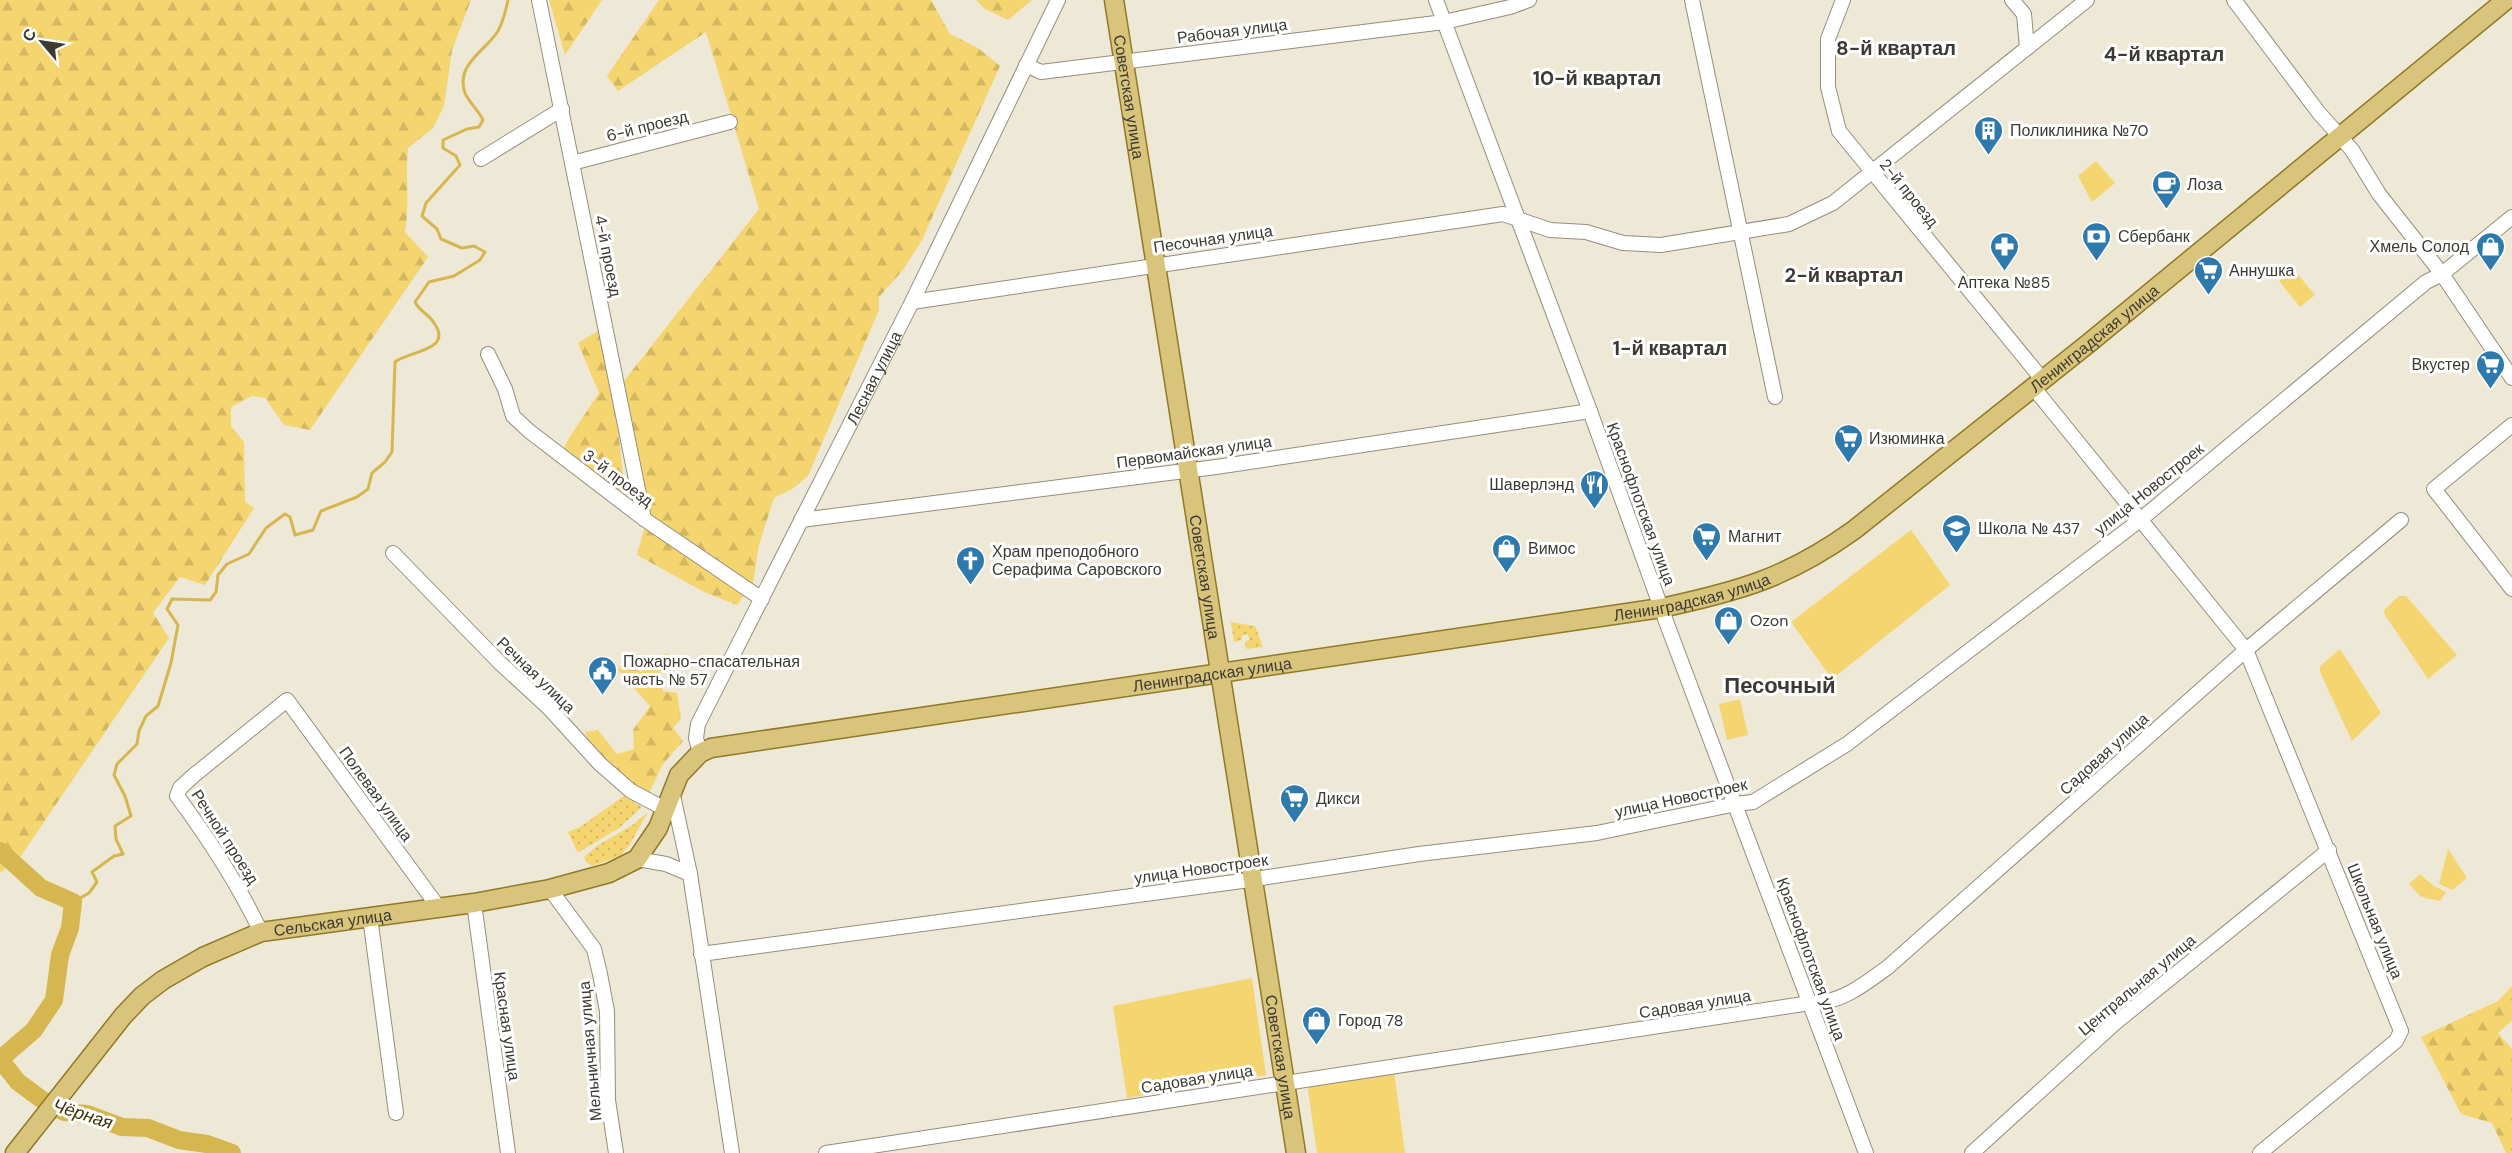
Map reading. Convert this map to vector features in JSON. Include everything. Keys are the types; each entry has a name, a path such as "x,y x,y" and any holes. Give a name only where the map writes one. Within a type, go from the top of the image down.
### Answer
{"main road":[{"name":"Советская улица","path":"1114,0 1296,1153"},
{"name":"Ленинградская улица","path":"695,751 1661,608 1762,583 1823,552 1854,530 2506,0"},
{"name":"Лесная улица","path":"637,859 648,845 679,775 695,751"},
{"name":"Сельская улица","path":"15,1153 142,996 163,980 203,957 261,932 474,903 550,889 609,873 637,859"}],"street":[{"name":"4-й проезд","path":"540,0 644,519"},
{"name":"Лесная улица","path":"695,751 698,724 912,302 1058,0"},
{"name":"Краснофлотская улица","path":"1436,0 1866,1153"},
{"name":"Рабочая улица","path":"1026,65 1041,72 1444,22 1510,7 1529,0"},
{"path":"1692,0 1775,397"},
{"name":"2-й проезд","path":"1843,0 1828,39 1828,87 1839,131 2037,383 2140,520"},
{"path":"2012,0 2024,14 2027,48"},
{"name":"Песочная улица","path":"912,302 1503,214 1550,230 1586,232 1633,243 1661,245 1789,224 1833,203 2086,0"},
{"path":"2234,0 2319,113 2352,150 2379,194 2442,274 2512,378"},
{"path":"481,159 562,109"},
{"name":"6-й проезд","path":"572,162 730,122"},
{"name":"улица Новостроек","path":"701,954 1419,854 1597,833 1753,802 1847,744 2140,520 2426,282 2442,274 2512,217"},
{"name":"3-й проезд","path":"488,354 505,389 513,416 529,431 644,519 762,599"},
{"name":"Первомайская улица","path":"801,520 1187,471 1590,411"},
{"path":"2512,425 2434,489 2512,589"},
{"name":"Школьная улица","path":"2140,520 2246,650 2401,1031 2396,1041 2260,1153"},
{"name":"Садовая улица","path":"826,1153 1810,1003 1824,1004 1844,996 1888,967 2246,650 2401,520"},
{"name":"Речная улица","path":"393,553 500,663 548,707 600,764 631,790 665,809"},
{"name":"Полевая улица","path":"287,700 439,908"},
{"name":"Речной проезд","path":"261,932 249,906 204,832 177,796 180,788 287,700"},
{"path":"672,790 690,874 732,1153"},
{"name":"Центральная улица","path":"1972,1153 2115,1023 2329,850"},
{"path":"637,859 666,864 690,874"},
{"name":"Мельничная улица","path":"550,889 594,949 607,1011 608,1100 616,1153"},
{"name":"Красная улица","path":"474,903 508,1153"},
{"path":"370,917 396,1113"}],"green space":[{"path":"0,0 471,0 452,50 444,106 433,128 408,148 405,232 428,257 310,430 284,425 265,398 252,396 231,407 231,426 244,442 245,502 254,508 205,585 180,577 153,613 169,638 21,856 0,873"},
{"path":"549,0 602,0 565,55"},
{"path":"659,0 931,0 950,34 978,48 1000,66 922,240 903,270 879,297 879,310 808,476 792,489 774,498 759,545 753,583 737,605 704,592 637,555 649,511 624,381 759,209 706,32 618,91 607,76"},
{"path":"976,0 1032,0 1008,20 985,9"},
{"path":"2096,161 2115,183 2092,202 2078,176"},
{"path":"2294,270 2315,295 2300,307 2279,281"},
{"path":"601,329 612,380 627,506 561,454 599,393 578,343"},
{"path":"1911,530 1950,585 1832,679 1791,622"},
{"path":"2399,596 2406,596 2457,655 2428,679 2385,615 2384,610"},
{"path":"1231,622 1255,626 1263,647 1246,649 1245,642 1250,639 1247,634 1242,636 1242,640 1234,642"},
{"path":"2340,649 2381,713 2352,741 2320,672 2320,666"},
{"path":"668,653 671,663 658,675 663,691 677,693 681,719 673,728 683,741 663,764 649,793 633,784 592,749 585,732 598,730 617,754 634,749 633,730 650,706 618,670 624,660 641,672 653,659"},
{"path":"1740,699 1748,735 1727,740 1719,704"},
{"path":"624,796 642,807 619,828 579,852 577,851 568,832 580,827"},
{"path":"648,812 629,846 620,856 592,866 587,863 584,857 597,846 634,824"},
{"path":"2448,849 2467,878 2452,890 2439,884"},
{"path":"2420,874 2434,886 2446,892 2440,901 2421,897 2409,884"},
{"path":"1252,978 1266,1075 1127,1098 1113,1006"},
{"path":"2512,986 2512,1021 2498,1033 2512,1049 2512,1153 2506,1153 2492,1123 2461,1114 2421,1037 2498,1001"},
{"path":"1394,1071 1405,1153 1317,1153 1307,1083"}],"waterway":[{"path":"73,902 89,893 97,882 92,872 114,856 123,854 116,839 115,826 131,816 125,796 114,775 117,764 137,744 139,731 146,716 158,706 171,663 178,625 167,609 172,599 210,600 216,592 218,575 227,564 249,554 266,528 285,514 290,517 295,535 313,530 321,511 357,497 368,489 372,473 385,462 392,452 395,362 427,349 438,339 439,332 434,323 415,302 429,282 454,276 480,260 485,252 474,246 462,248 441,239 437,229 422,216 426,203 460,165 456,156 443,148 443,140 467,129 479,127 483,120 465,93 464,74 473,59 498,31 508,0"},
{"name":"Чёрная","path":"0,851 41,888 73,902 70,928 60,955 54,1000 34,1030 4,1056 3,1063 18,1082 64,1112 87,1114 122,1127 148,1128 179,1140 207,1144 232,1153"}],"place":[{"name":"Поликлиника №70","path":"1989,156"},
{"name":"Лоза","path":"2166,210"},
{"name":"Сбербанк","path":"2097,262"},
{"name":"Аптека №85","path":"2004,272"},
{"name":"Хмель Солод","path":"2490,272"},
{"name":"Аннушка","path":"2208,296"},
{"name":"Вкустер","path":"2491,390"},
{"name":"Изюминка","path":"1848,464"},
{"name":"Шаверлэнд","path":"1595,510"},
{"name":"Школа № 437","path":"1957,554"},
{"name":"Магнит","path":"1707,562"},
{"name":"Вимос","path":"1507,574"},
{"name":"Храм преподобного Серафима Саровского","path":"971,586"},
{"name":"Ozon","path":"1729,646"},
{"name":"Пожарно-спасательная часть № 57","path":"602,696"},
{"name":"Дикси","path":"1295,824"},
{"name":"Город 78","path":"1317,1046"}],"district":[{"name":"8-й квартал","path":"1896,48"},
{"name":"4-й квартал","path":"2164,54"},
{"name":"10-й квартал","path":"1597,78"},
{"name":"2-й квартал","path":"1844,275"},
{"name":"1-й квартал","path":"1670,348"},
{"name":"Песочный","path":"1780,685"}]}
